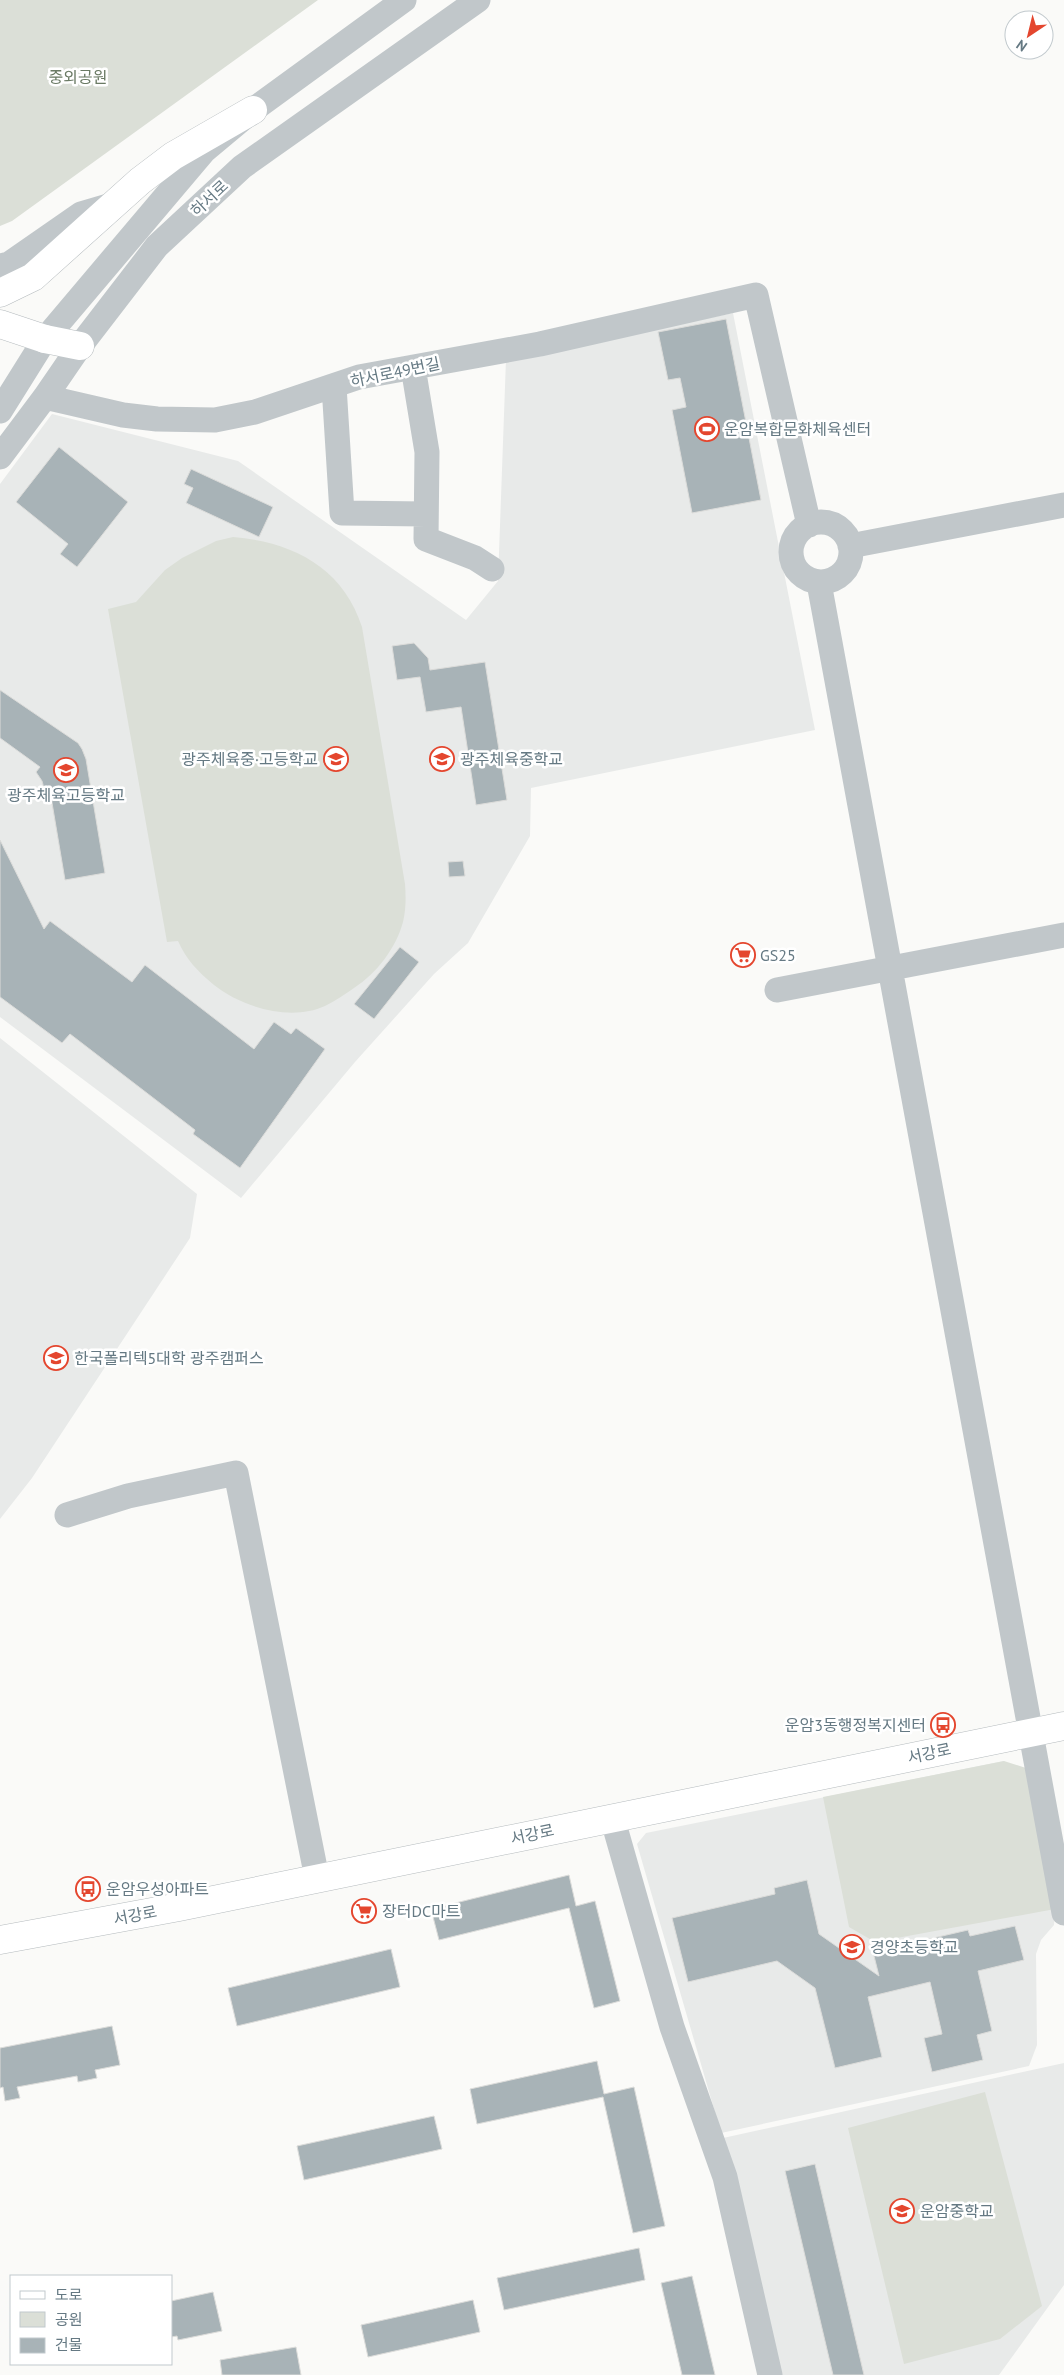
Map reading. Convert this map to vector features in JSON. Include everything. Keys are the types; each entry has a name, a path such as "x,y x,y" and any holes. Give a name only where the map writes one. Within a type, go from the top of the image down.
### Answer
{"main road":[{"path":"0,293 33,277 115,204 173,156 253,110"},
{"path":"0,324 45,339 80,346"},
{"path":"0,340 45,339"},
{"name":"서강로","path":"0,1940 316,1878 1064,1726"}],"street":[{"name":"하서로","path":"0,411 45,339 204,151 253,110 404,0"},
{"name":"하서로","path":"0,457 80,346 157,246 242,167 478,0"},
{"path":"0,266 9,264 81,214 115,204"},
{"name":"하서로49번길","path":"45,397 123,415 157,419 215,420 256,412 359,377 540,344 756,295 809,525"},
{"path":"412,367 427,452 426,539 476,558 492,569"},
{"path":"334,386 342,513 426,514"},
{"path":"850,546 1064,505"},
{"path":"824,522 834,525 842,531 850,546 850,560 846,570 829,582 819,583 808,580 793,566 790,555 791,544 796,535 809,525 824,522"},
{"path":"819,583 1032,1732 1058,1842 1064,1913"},
{"path":"777,990 1064,935"},
{"path":"67,1515 128,1496 236,1473 316,1878"},
{"path":"612,1818 672,2027 725,2177 770,2375"}],"shaded area":[{"name":"광주체육중·고등학교","path":"733,313 815,730 531,788 530,836 468,943 434,974 355,1062 241,1198 0,1017 0,484 52,414 238,461 466,620 498,581 506,359"},
{"name":"한국폴리텍5대학 광주캠퍼스","path":"0,1038 197,1194 190,1238 32,1478 0,1519"},
{"name":"경양초등학교","path":"1004,1761 1055,1909 1054,1925 1041,1940 1036,1954 1037,2045 1029,2066 721,2133 637,1844 646,1833"},
{"name":"운암중학교","path":"1064,2063 1064,2285 999,2375 780,2375 723,2138"}],"green space":[{"name":"중외공원","path":"0,0 318,0 12,221 0,226"},
{"path":"233,537 275,545 295,552 312,561 328,573 342,588 353,606 362,627 405,884 406,903 403,922 396,941 384,959 370,975 354,988 329,1004 311,1011 297,1013 267,1010 238,1000 225,993 203,975 193,965 178,941 167,942 108,609 136,602 165,570 182,558 216,541"},
{"path":"1004,1761 1029,1769 1055,1909 875,1942 849,1927 823,1797"},
{"path":"985,2092 1042,2306 1000,2339 904,2364 848,2128"}],"building":[{"path":"726,319 761,500 692,513 672,410 686,407 680,378 668,380 658,332"},
{"path":"59,447 128,502 77,567 60,554 68,544 16,502"},
{"path":"191,469 273,507 259,537 186,503 193,488 184,484"},
{"path":"414,643 428,658 430,670 485,662 507,800 476,805 461,707 426,712 420,677 397,680 392,646"},
{"path":"0,690 78,743 82,749 86,759 105,873 65,880 50,791 45,792 42,781 36,772 40,767 0,738"},
{"path":"0,840 44,929 50,921 132,982 145,965 254,1049 274,1022 291,1034 296,1028 325,1049 240,1168 193,1134 195,1130 70,1034 62,1043 0,997"},
{"path":"463,861 465,876 449,877 448,862"},
{"path":"400,947 419,962 374,1019 354,1004"},
{"path":"569,1875 576,1906 595,1901 620,2001 594,2008 569,1908 439,1940 431,1909"},
{"path":"807,1880 819,1934 879,1976 873,1952 968,1930 970,1936 1015,1926 1024,1960 978,1971 992,2031 977,2035 983,2060 932,2072 924,2038 942,2034 930,1982 868,1997 882,2057 835,2068 815,1988 777,1961 688,1982 672,1918 775,1894 774,1888"},
{"path":"391,1949 400,1987 237,2026 228,1988"},
{"path":"112,2026 120,2065 95,2070 97,2078 78,2082 77,2076 17,2087 20,2098 5,2101 3,2087 0,2088 0,2048"},
{"path":"597,2061 604,2094 634,2087 665,2226 633,2233 603,2097 477,2124 470,2089"},
{"path":"434,2116 442,2149 304,2180 297,2146"},
{"path":"815,2164 864,2375 833,2375 785,2171"},
{"path":"639,2248 645,2280 504,2310 497,2278"},
{"path":"692,2276 715,2375 682,2375 661,2283"},
{"path":"213,2292 222,2331 178,2340 177,2336 172,2337 172,2301"},
{"path":"473,2300 480,2332 368,2357 361,2325"},
{"path":"296,2347 301,2375 222,2375 220,2360"}],"place":[{"name":"운암복합문화체육센터","path":"707,429"},
{"name":"광주체육중·고등학교","path":"336,759"},
{"name":"광주체육중학교","path":"442,759"},
{"name":"광주체육고등학교","path":"66,770"},
{"name":"GS25","path":"743,955"},
{"name":"한국폴리텍5대학 광주캠퍼스","path":"56,1358"},
{"name":"운암3동행정복지센터","path":"943,1725"},
{"name":"운암우성아파트","path":"88,1889"},
{"name":"장터DC마트","path":"364,1911"},
{"name":"경양초등학교","path":"852,1947"},
{"name":"운암중학교","path":"902,2211"}]}
